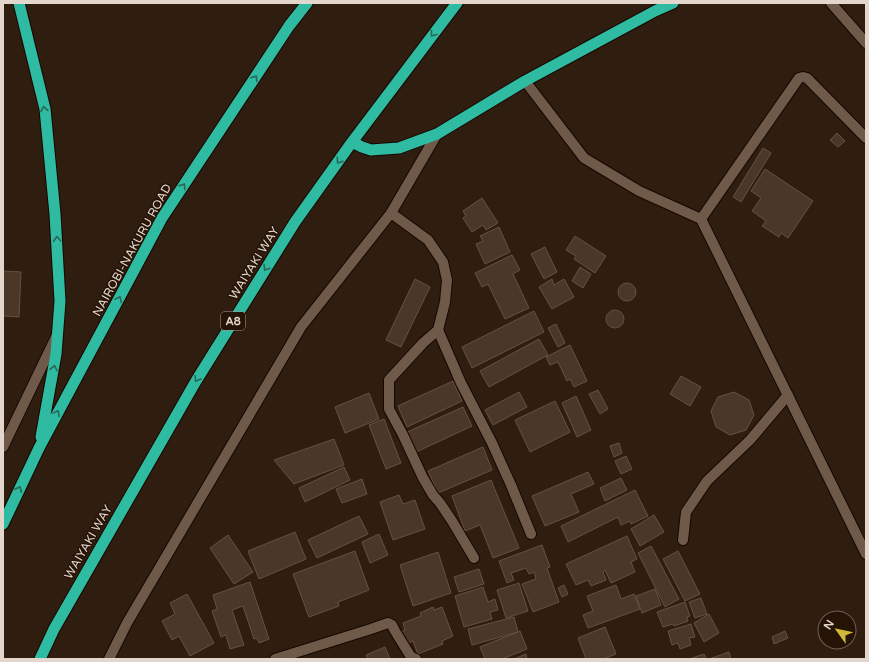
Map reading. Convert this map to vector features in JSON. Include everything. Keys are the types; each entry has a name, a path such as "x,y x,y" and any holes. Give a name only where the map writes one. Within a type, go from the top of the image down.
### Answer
{"highway":[{"path":"19,3 45,109 55,214 60,301 56,354 39,448"},
{"name":"NAIROBI-NAKURU ROAD","path":"3,524 39,448 162,218 289,26 306,3"},
{"name":"WAIYAKI WAY","path":"40,659 54,629 196,381 295,222 352,142 457,3"},
{"path":"352,142 371,150 399,148 437,134 525,81 655,11 673,3"}],"street":[{"path":"831,3 866,43"},
{"path":"700,219 799,78 807,78 866,138"},
{"path":"525,81 584,158 639,191 700,219 866,554"},
{"path":"109,659 127,623 300,327 391,213 437,134"},
{"path":"391,213 428,240 443,262 447,280 445,302 438,330 422,343 389,380 389,409 423,478 433,495 452,521 474,558"},
{"path":"438,330 461,383 492,443 531,534"},
{"path":"3,447 58,333"},
{"path":"683,540 686,512 707,481 750,440 788,395"},
{"path":"275,659 388,623 392,625 411,657 416,659"}],"building":[{"path":"837,133 845,141 838,147 830,140"},
{"path":"763,148 771,153 741,202 733,197"},
{"path":"765,169 813,201 788,238 781,233 779,237 762,226 766,221 752,211 761,198 751,191"},
{"path":"482,198 498,223 486,230 483,225 472,232 463,218 466,216 463,211"},
{"path":"499,227 510,252 485,264 476,244 483,241 480,236"},
{"path":"575,236 606,256 595,273 574,259 576,256 566,250"},
{"path":"545,247 557,272 544,279 531,254"},
{"path":"512,255 520,270 513,274 529,308 505,319 488,284 482,287 475,273"},
{"path":"580,267 591,274 583,288 572,281"},
{"path":"3,271 21,272 19,317 3,316"},
{"path":"415,279 430,287 401,347 386,340"},
{"path":"552,279 554,285 564,279 574,297 552,309 539,287"},
{"path":"627,283 633,286 636,292 633,298 627,301 621,298 618,292 621,286"},
{"path":"615,310 621,313 624,319 621,325 615,328 609,325 606,319 609,313"},
{"path":"534,311 544,332 472,368 462,347"},
{"path":"556,324 565,343 558,347 548,328"},
{"path":"539,339 548,355 489,387 480,371"},
{"path":"570,345 587,381 574,387 570,379 567,381 558,362 550,365 546,357"},
{"path":"681,376 701,387 690,406 670,394"},
{"path":"453,381 462,401 407,427 398,406"},
{"path":"598,390 608,409 600,414 589,394"},
{"path":"519,392 527,407 493,425 485,410"},
{"path":"734,392 749,400 754,415 746,430 730,435 716,427 711,411 718,397"},
{"path":"369,393 379,419 345,433 335,407"},
{"path":"576,396 591,430 577,437 562,403"},
{"path":"555,401 570,432 530,452 515,420"},
{"path":"463,407 472,426 414,453 405,433"},
{"path":"384,419 401,463 386,469 369,425"},
{"path":"334,439 344,465 294,484 274,460"},
{"path":"619,443 622,453 614,457 610,446"},
{"path":"483,447 492,470 438,493 428,471"},
{"path":"626,456 632,469 621,474 615,461"},
{"path":"344,467 350,480 305,502 299,488"},
{"path":"588,472 594,484 571,494 579,512 545,526 532,496"},
{"path":"621,478 627,490 605,501 600,488"},
{"path":"362,479 367,494 342,503 336,489"},
{"path":"491,480 519,548 493,558 480,525 465,531 452,496"},
{"path":"635,490 648,516 631,524 630,521 621,525 618,517 568,542 561,526"},
{"path":"399,495 403,504 415,500 425,529 393,540 380,502"},
{"path":"654,515 664,532 640,546 631,529"},
{"path":"359,516 368,534 317,558 308,540"},
{"path":"295,532 306,559 259,579 248,551"},
{"path":"379,534 388,555 370,563 362,542"},
{"path":"228,535 253,572 234,584 210,548"},
{"path":"627,536 637,559 631,562 635,572 611,583 605,570 603,572 606,580 591,586 588,580 576,585 566,564"},
{"path":"542,545 550,567 547,568 559,602 533,612 522,584 536,579 534,572 529,574 526,568 511,573 514,580 507,583 499,561"},
{"path":"651,546 679,599 665,607 638,553"},
{"path":"355,551 369,590 338,602 339,606 309,617 293,574"},
{"path":"678,551 700,594 685,601 663,559"},
{"path":"438,552 451,593 413,606 400,565"},
{"path":"479,569 484,584 459,592 454,577"},
{"path":"250,582 269,639 259,643 257,638 254,639 243,606 232,610 244,645 230,649 226,635 221,637 212,611 217,609 213,595"},
{"path":"519,583 528,611 506,618 497,590"},
{"path":"564,585 568,594 562,597 558,588"},
{"path":"616,585 621,599 634,594 640,609 588,628 583,615 593,611 587,596"},
{"path":"483,587 488,602 495,599 498,610 490,612 492,619 464,627 455,596"},
{"path":"655,589 661,605 642,613 636,596"},
{"path":"187,594 214,643 190,656 179,636 172,640 162,621 175,614 170,603"},
{"path":"701,598 707,614 695,618 689,602"},
{"path":"685,602 690,616 687,617 688,621 674,626 673,624 663,627 657,612"},
{"path":"433,607 434,610 442,607 453,636 442,641 443,644 418,654 413,641 405,644 401,632 405,630 403,623 421,616 420,613"},
{"path":"709,614 719,633 704,642 694,623"},
{"path":"514,617 518,632 472,645 468,629"},
{"path":"691,624 695,637 689,638 691,645 680,649 678,643 672,645 668,631"},
{"path":"605,627 616,654 603,659 586,659 578,638"},
{"path":"520,631 527,649 502,659 485,659 480,647"},
{"path":"785,631 788,638 774,644 772,637"},
{"path":"385,647 390,659 368,659 366,655"},
{"path":"729,652 731,659 709,659"},
{"path":"526,654 527,659 514,659"},
{"path":"704,654 706,659 689,659"}]}
